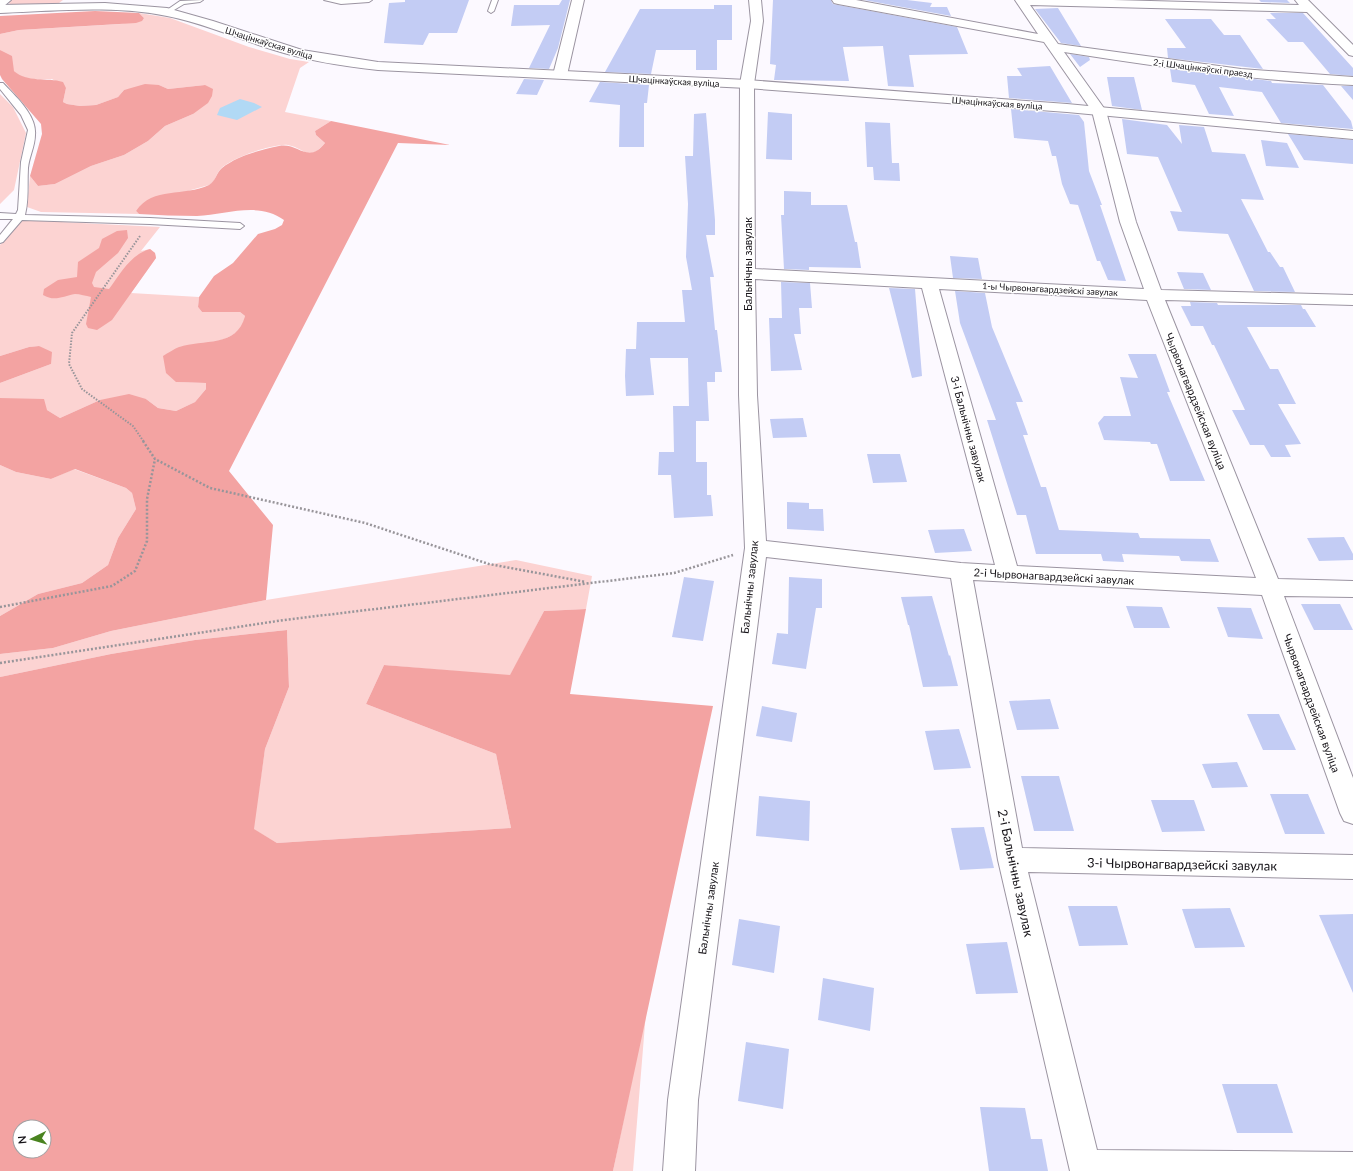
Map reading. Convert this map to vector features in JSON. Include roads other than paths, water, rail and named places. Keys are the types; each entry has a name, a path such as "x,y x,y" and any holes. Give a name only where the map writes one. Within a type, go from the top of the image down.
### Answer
{"street":[{"path":"0,3 5,0"},
{"path":"560,75 578,0"},
{"name":"Бальнічны завулак","path":"679,1171 683,1100 756,548 748,395 747,274 747,84 757,21 755,0"},
{"name":"2-і Шчацінкаўскі праезд","path":"838,0 1145,61 1262,76 1306,80 1353,81"},
{"path":"1301,0 1353,52"},
{"path":"1021,1 1310,9"},
{"name":"Чырвонагвардзейская вуліца","path":"1021,1 1099,111 1128,222 1154,295 1270,587 1353,814"},
{"name":"Шчацінкаўская вуліца","path":"0,9 140,8 167,12 201,21 284,49 340,62 378,66 747,84 1099,111 1353,135"},
{"name":"1-ы Чырвонагвардзейскі завулак","path":"747,274 1154,295 1353,300"},
{"name":"3-і Бальнічны завулак","path":"929,283 1008,574"},
{"name":"2-і Чырвонагвардзейскі завулак","path":"756,548 961,571 1270,587 1353,589"},
{"name":"2-і Бальнічны завулак","path":"961,571 1011,860 1085,1168"},
{"name":"3-і Чырвонагвардзейскі завулак","path":"1011,860 1353,868"},
{"path":"1085,1168 1353,1168"}],"lane":[{"path":"167,12 182,2 200,0"},
{"path":"328,0 341,2 369,0"},
{"path":"491,11 495,0"},
{"path":"0,85 21,110 31,127 32,135 25,164 24,198 20,217 0,240"},
{"path":"0,216 150,221 240,226"}],"water":[{"path":"240,99 262,107 237,120 217,115 220,108"}]}
